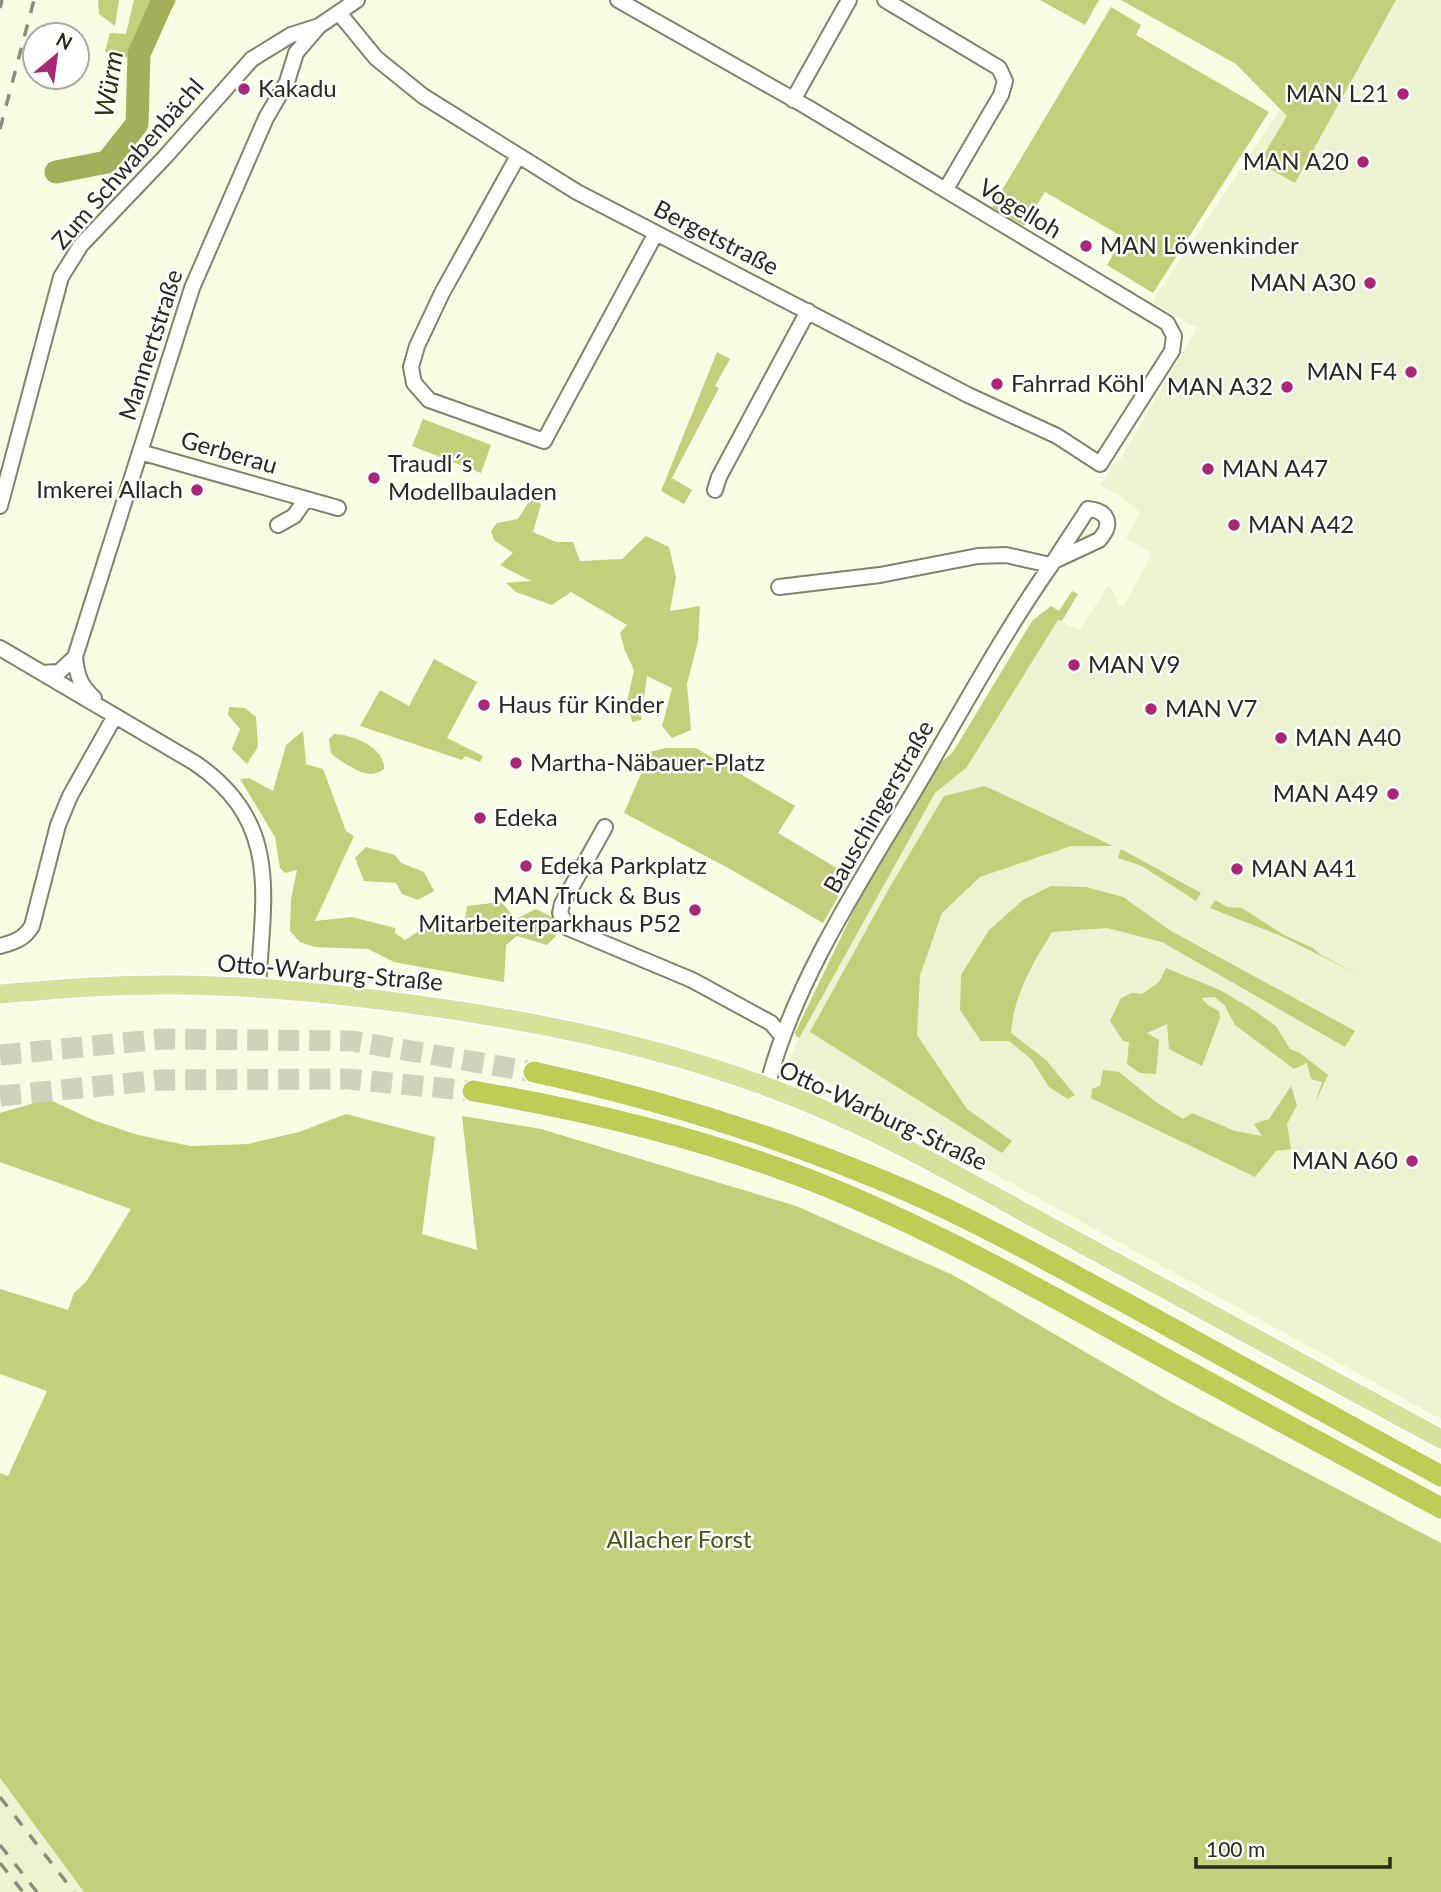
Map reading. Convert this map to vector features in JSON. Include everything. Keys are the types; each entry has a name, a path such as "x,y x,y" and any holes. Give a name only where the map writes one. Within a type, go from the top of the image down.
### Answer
{"highway":[{"path":"534,1072 624,1092 730,1123 790,1143 908,1191 1023,1247 1441,1476"},
{"path":"473,1091 639,1125 730,1152 846,1195 948,1240 1441,1508"}],"main road":[{"name":"Otto-Warburg-Straße","path":"0,994 127,985 258,988 376,998 518,1020 693,1060 848,1121 930,1161 1441,1439"}],"street":[{"name":"Zum Schwabenbächl","path":"0,506 61,277 81,245 165,157 252,59 291,35 319,26 357,0"},
{"name":"Vogelloh","path":"618,0 946,189 1167,323 1175,343 1100,464"},
{"path":"793,100 849,0"},
{"name":"Vogelloh","path":"885,0 999,68 1005,81 1001,95 946,189"},
{"name":"Bergetstraße","path":"339,13 369,50 423,96 577,192 968,395 1056,436 1100,464"},
{"name":"Mannertstraße","path":"75,657 192,288 266,118 287,82 296,53 319,26"},
{"path":"518,156 442,293 417,346 411,367 414,383 429,400 544,441 656,233"},
{"path":"715,490 719,477 808,311"},
{"name":"Gerberau","path":"140,452 338,508"},
{"path":"278,525 294,516 306,499"},
{"name":"Bauschingerstraße","path":"766,1087 782,1036 816,964 862,880 1052,563 1006,555 978,556 880,575 779,587"},
{"path":"0,648 208,772 235,798 246,814 256,838 263,874 258,988"},
{"path":"42,673 60,672 75,657"},
{"path":"75,657 77,676 82,686 115,716"},
{"path":"0,946 17,942 32,926 58,825 70,796 115,716"},
{"path":"605,827 562,904 560,913 568,928 692,980 771,1023 782,1036"}],"shaded area":[{"path":"1353,0 1441,0 1441,1419 789,1061 799,1038 935,793 967,767 1058,620 1079,630 1108,586 1119,605 1124,605 1152,554 1126,538 1140,512 1101,485 1114,464 1120,460 1197,328 1152,302"},
{"path":"0,1778 84,1892 0,1892"}],"green space":[{"path":"98,0 119,0 115,26 99,14"},
{"path":"134,0 176,2 170,11 154,4 139,43 128,57 115,60 105,51 110,33 126,34"},
{"path":"1040,0 1099,0 1085,25"},
{"path":"1121,0 1396,0 1295,183 1259,163 1287,116 1236,64"},
{"path":"1111,7 1141,25 1136,35 1269,112 1153,293 1107,265 1123,237 1045,192 1024,226 992,207"},
{"path":"717,352 730,359 715,386 719,388 672,478 692,490 684,504 661,491"},
{"path":"423,419 491,445 481,473 412,446"},
{"path":"532,497 541,504 533,532 556,542 573,542 580,561 622,559 646,536 669,547 676,577 670,611 700,606 698,641 687,684 691,730 672,738 662,726 672,688 647,676 641,720 632,722 627,702 634,670 620,633 627,625 571,592 552,605 516,592 506,583 531,581 500,565 513,553 494,540 491,531 497,523 518,519"},
{"path":"1072,591 1078,594 1062,621 1058,620 967,767 935,793 799,1038 795,1033 864,889 937,766 953,752 1032,621 1051,606 1059,611"},
{"path":"434,659 477,682 447,738 483,756 480,762 465,756 462,760 360,726 380,690 409,706"},
{"path":"229,707 245,708 256,717 258,747 247,764 232,749 240,729 228,715"},
{"path":"303,731 306,764 323,769 346,831 354,836 315,921 352,917 395,928 395,933 405,940 433,922 463,932 467,906 501,902 516,919 536,909 554,918 556,936 547,945 517,936 506,945 504,982 394,962 368,949 315,947 300,942 290,931 291,899 297,870 285,873 280,868 275,837 240,779 249,778 273,791 286,745"},
{"path":"334,734 358,740 374,749 383,761 384,769 378,773 365,773 335,757 331,753 329,739"},
{"path":"666,748 696,748 795,806 778,833 850,876 823,923 730,869 624,813 643,769 641,754"},
{"path":"985,786 1113,846 1071,846 980,877 942,913 920,975 917,1035 967,1109 1012,1141 1002,1153 810,1032 891,885 944,796"},
{"path":"366,847 395,855 401,863 424,872 434,891 418,900 402,894 396,883 364,881 355,858"},
{"path":"1121,849 1201,893 1196,901 1142,866 1118,858"},
{"path":"1051,886 1086,887 1123,897 1171,931 1355,1031 1345,1047 1162,942 1107,928 1052,932 1020,993 1011,1033 1046,1060 1075,1095 1068,1099 1049,1087 1031,1059 1009,1041 981,1041 960,1010 961,975 989,930 1023,900"},
{"path":"1215,900 1227,907 1242,908 1284,935 1313,948 1365,978 1281,936 1210,908"},
{"path":"1166,968 1220,990 1276,1026 1290,1049 1300,1053 1328,1075 1315,1103 1322,1082 1311,1079 1307,1063 1294,1069 1235,1025 1225,1006 1215,997 1201,998 1219,1011 1220,1018 1202,1066 1169,1049 1167,1024 1147,1033 1159,1040 1156,1074 1140,1073 1127,1064 1129,1042 1123,1041 1110,1021 1121,998 1132,993 1142,994 1159,982"},
{"path":"1103,1070 1119,1072 1156,1102 1183,1119 1192,1113 1235,1131 1262,1136 1254,1124 1269,1119 1291,1086 1297,1105 1287,1124 1291,1149 1276,1151 1255,1177 1091,1098 1092,1089 1100,1086"},
{"name":"Allacher Forst","path":"48,1099 93,1120 138,1135 190,1146 248,1144 299,1132 346,1114 435,1137 422,1234 477,1250 462,1116 541,1129 796,1206 953,1275 1173,1403 1441,1543 1441,1892 84,1892 0,1778 0,1473 8,1476 47,1391 0,1374 0,1289 68,1310 74,1293 86,1282 131,1209 0,1162 0,1113"}],"waterway":[{"name":"Würm","path":"56,172 107,162 137,124 139,54 163,0"}],"tunnel":[{"path":"0,1055 163,1039 352,1041 534,1072"},
{"path":"0,1096 161,1080 348,1079 473,1091"}],"railway":[{"path":"0,8 2,0"},
{"path":"0,129 34,0"},
{"path":"0,1797 74,1892"},
{"path":"0,1845 37,1892"},
{"path":"0,1863 23,1892"}],"place":[{"name":"Kakadu","path":"244,89"},
{"name":"MAN L21","path":"1403,94"},
{"name":"MAN A20","path":"1363,162"},
{"name":"MAN Löwenkinder","path":"1086,246"},
{"name":"MAN A30","path":"1370,283"},
{"name":"MAN F4","path":"1411,372"},
{"name":"Fahrrad Köhl","path":"997,384"},
{"name":"MAN A32","path":"1287,387"},
{"name":"MAN A47","path":"1208,469"},
{"name":"Traudl´s Modellbauladen","path":"374,478"},
{"name":"Imkerei Allach","path":"197,490"},
{"name":"MAN A42","path":"1234,525"},
{"name":"MAN V9","path":"1074,665"},
{"name":"Haus für Kinder","path":"484,705"},
{"name":"MAN V7","path":"1151,709"},
{"name":"MAN A40","path":"1281,738"},
{"name":"Martha-Näbauer-Platz","path":"516,763"},
{"name":"MAN A49","path":"1393,794"},
{"name":"Edeka","path":"480,818"},
{"name":"Edeka Parkplatz","path":"526,866"},
{"name":"MAN A41","path":"1237,869"},
{"name":"MAN Truck & Bus Mitarbeiterparkhaus P52","path":"695,910"},
{"name":"MAN A60","path":"1412,1161"}]}
